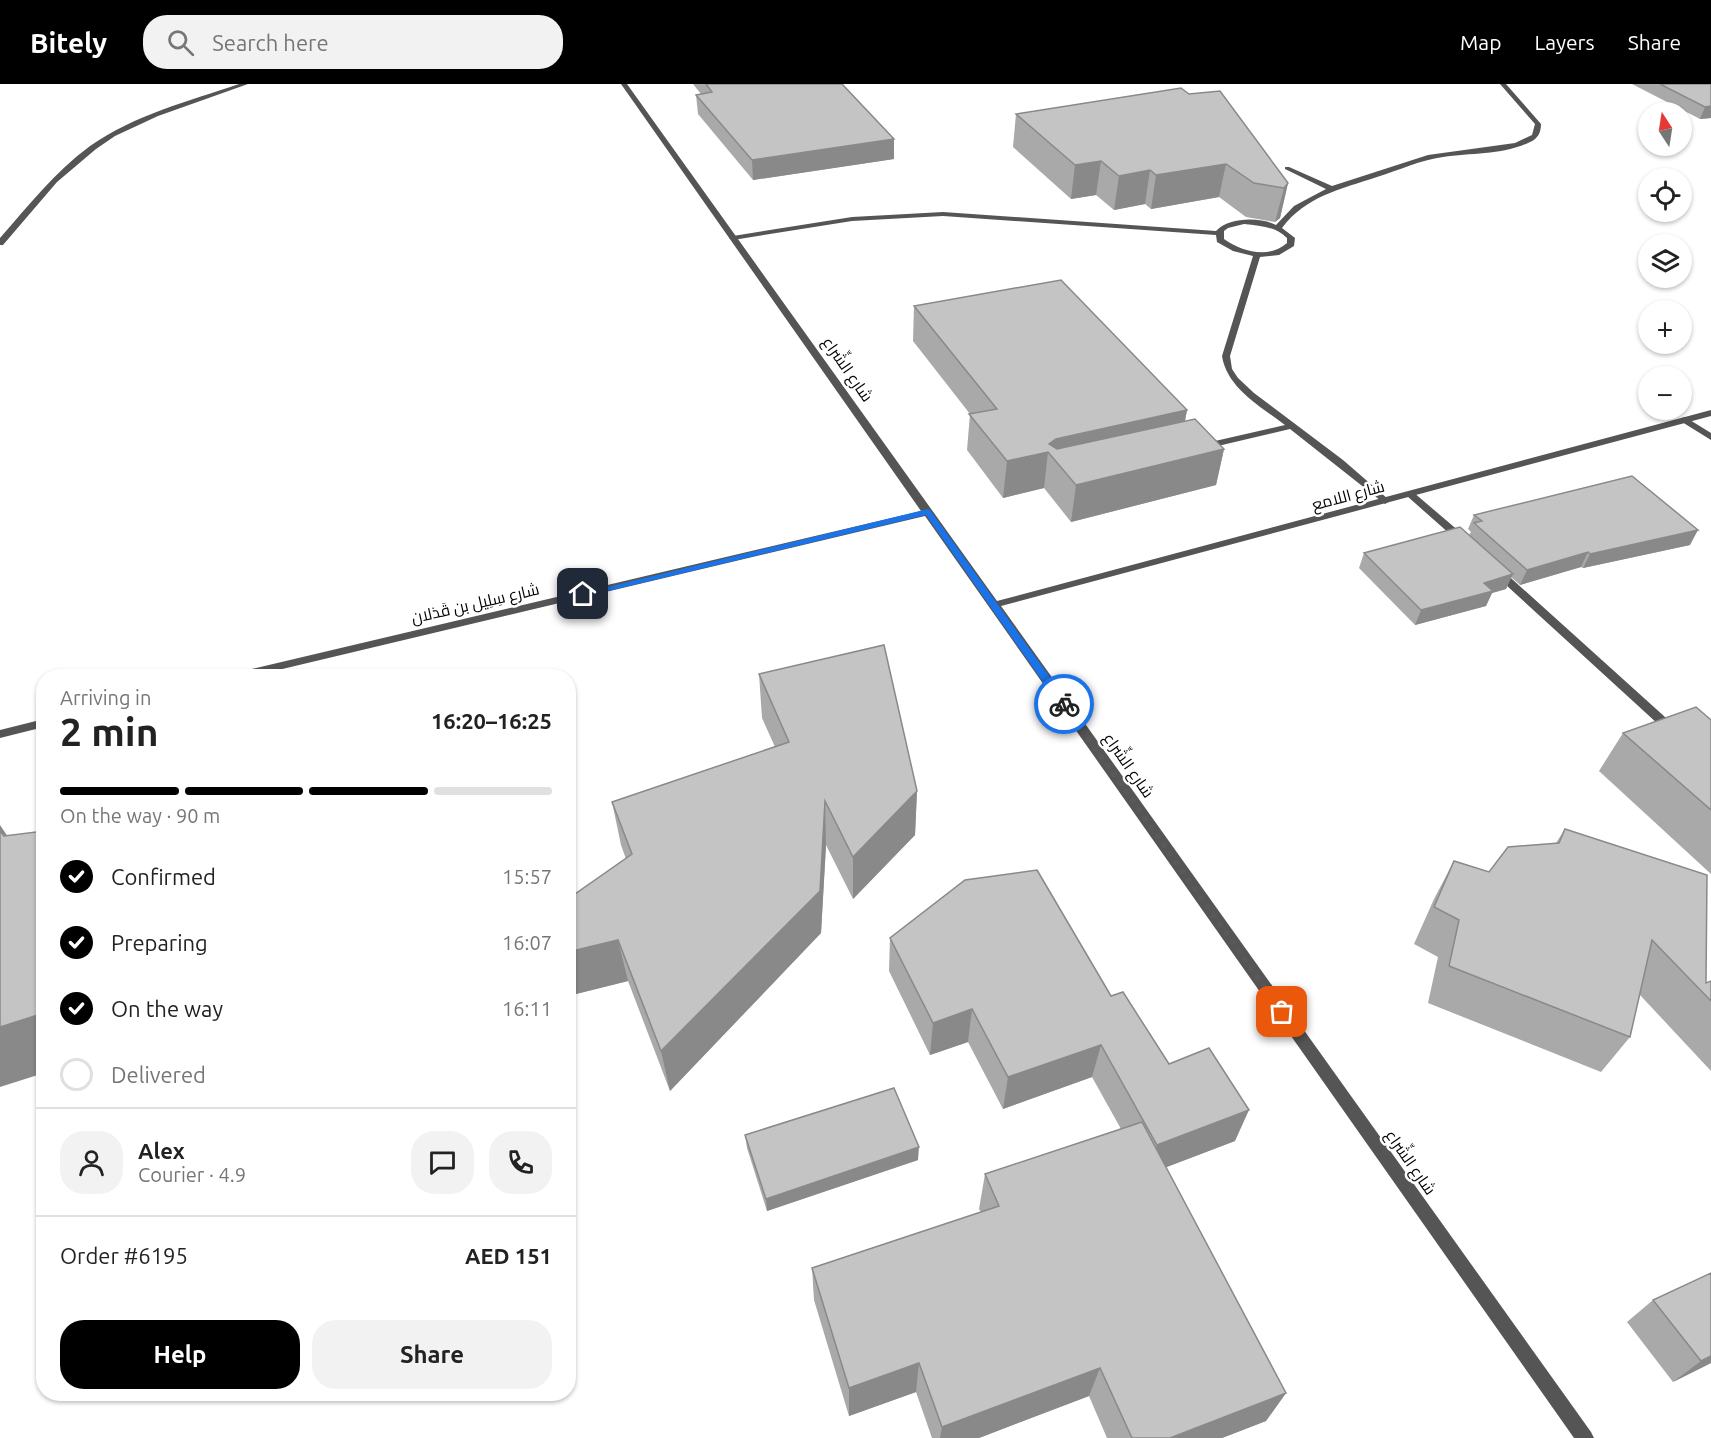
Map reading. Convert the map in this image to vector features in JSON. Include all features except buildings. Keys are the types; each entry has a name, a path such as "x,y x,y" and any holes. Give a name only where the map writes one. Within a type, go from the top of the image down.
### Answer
{"street":[{"path":"0,243 75,161 108,138 157,115 245,84"},
{"name":"شارع الشِّراع","path":"624,84 1585,1438"},
{"path":"1278,228 1285,217 1308,198 1330,188 1422,159 1514,145 1534,137 1538,131 1538,124 1503,84"},
{"path":"1287,168 1330,188"},
{"path":"734,238 852,219 943,214 1220,232"},
{"path":"1244,222 1278,228 1291,238 1291,244 1280,252 1257,254 1226,245 1220,240 1220,232 1226,226 1244,222"},
{"path":"1257,254 1226,356 1228,369 1235,380 1251,395 1340,462 1385,501"},
{"name":"شارع اللامع","path":"1692,418 1711,413"},
{"path":"1685,420 1711,437"},
{"name":"شارع اللامع","path":"993,604 1685,420"},
{"path":"1200,447 1291,426"},
{"path":"1410,494 1476,552"},
{"name":"شارع سِلِيل بن قَذلان","path":"268,669 928,512"},
{"path":"1493,567 1662,721 1685,719"},
{"path":"0,734 36,725"}],"way so far":[{"path":"1064,704 1282,1012"}],"route":[{"path":"583,594 928,512 1064,704"}]}
